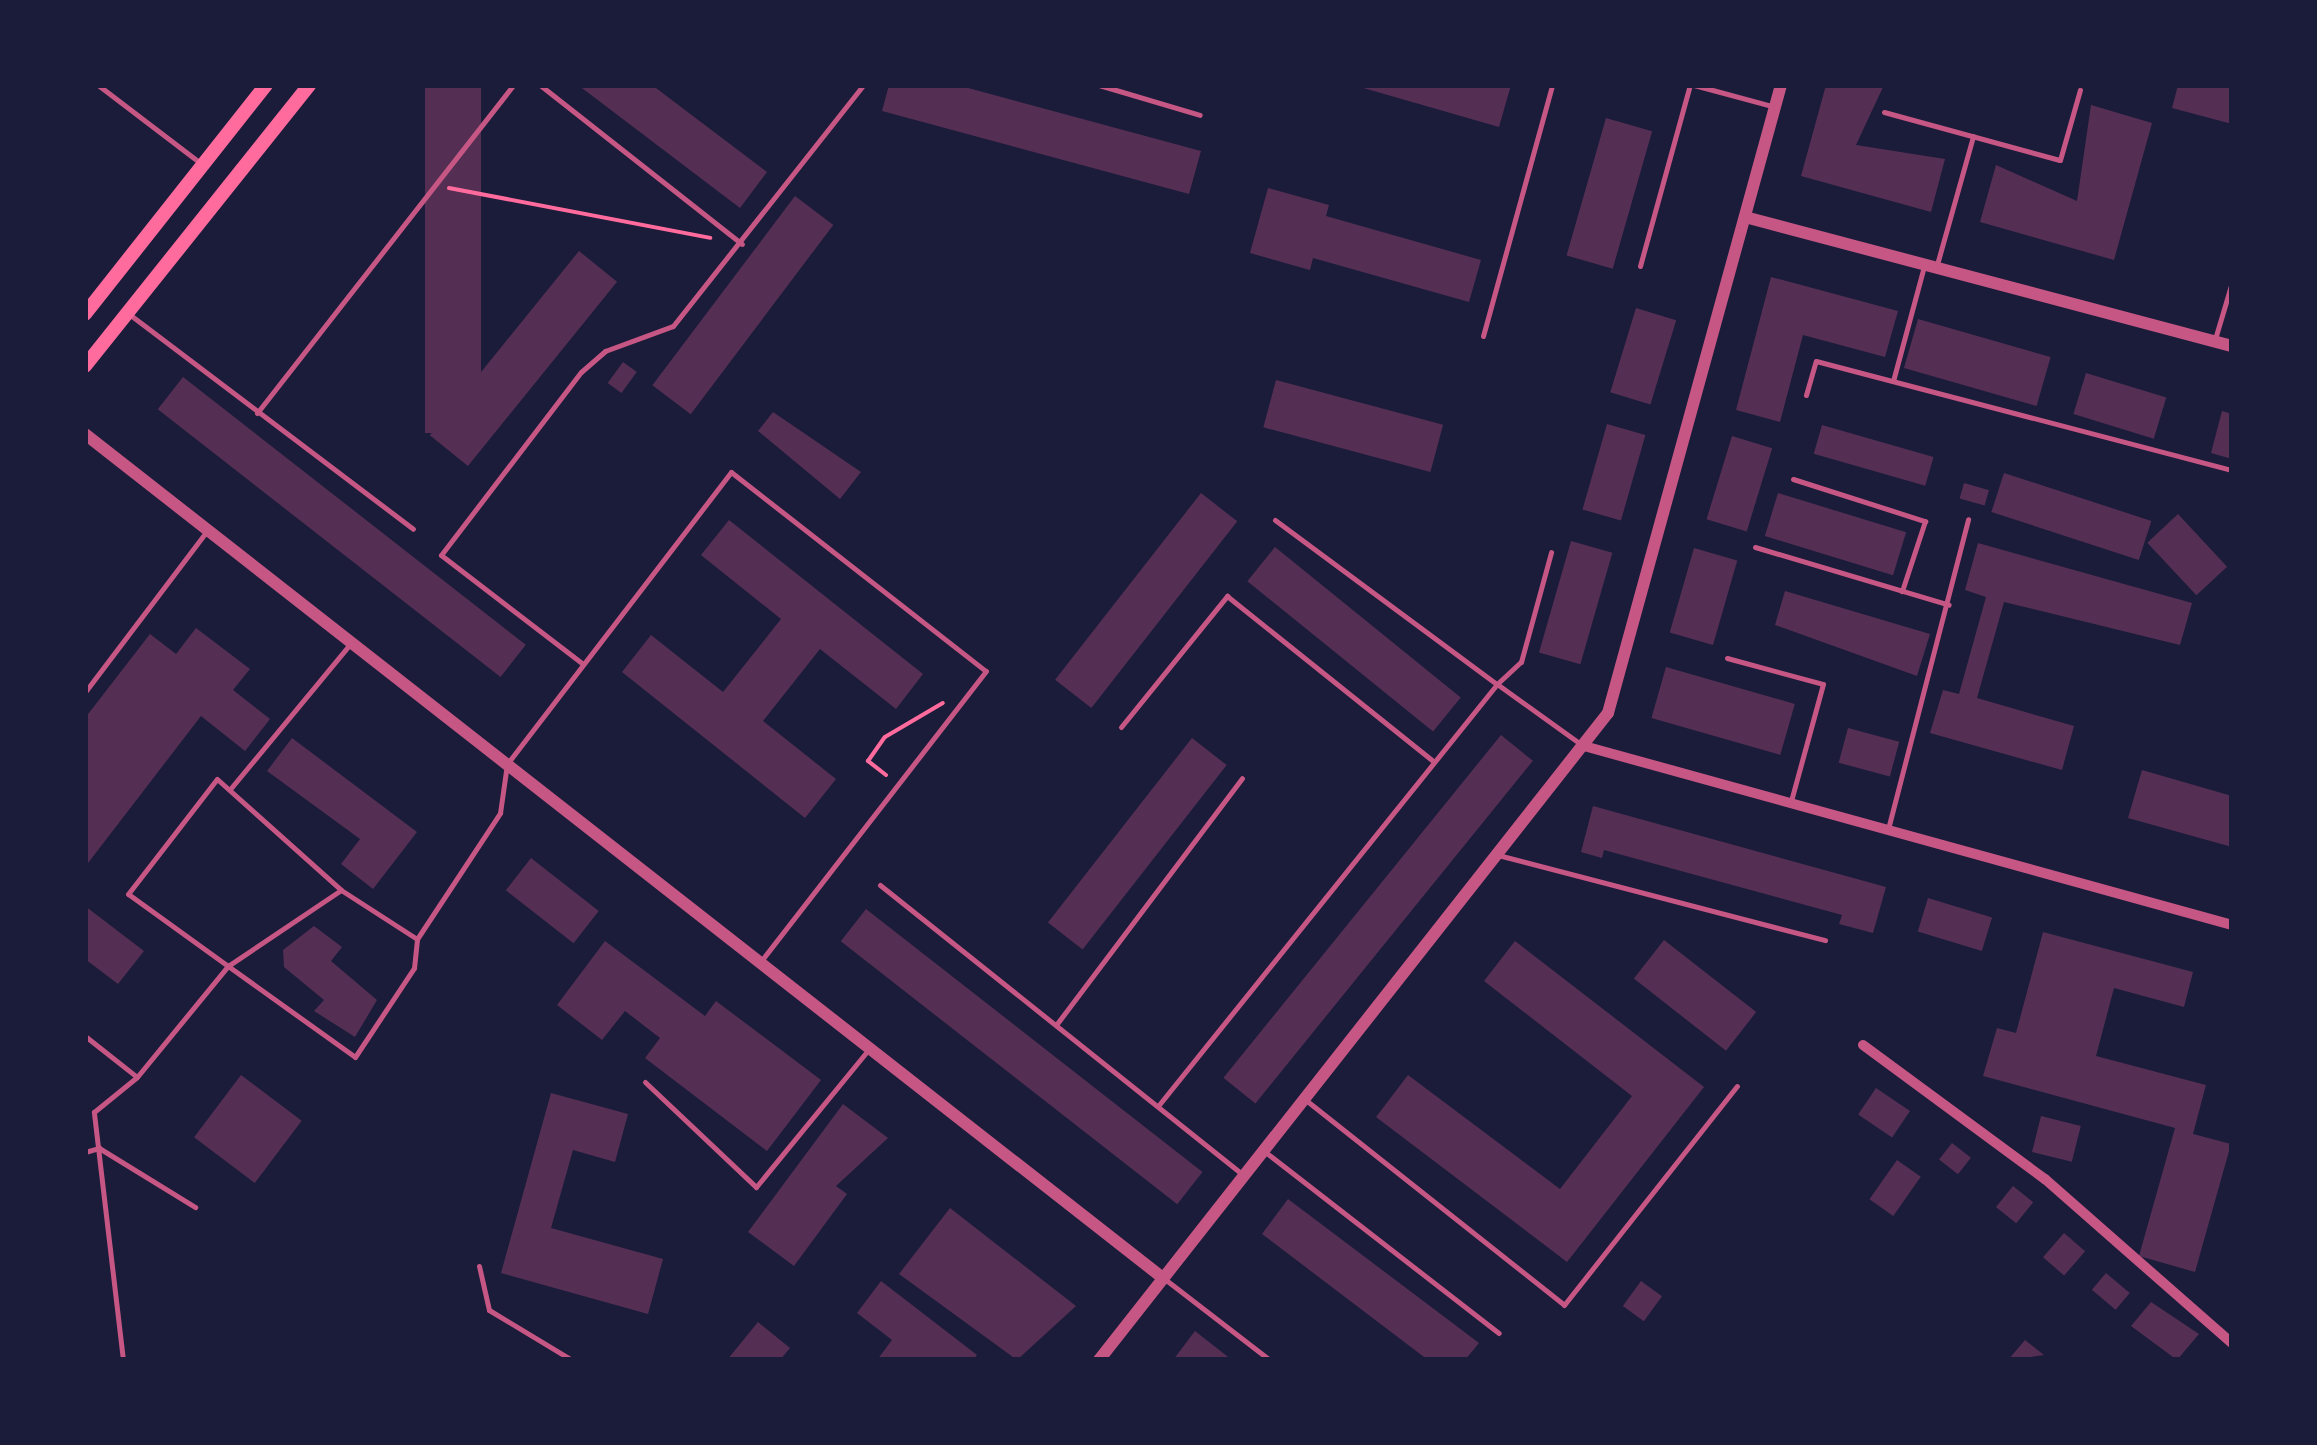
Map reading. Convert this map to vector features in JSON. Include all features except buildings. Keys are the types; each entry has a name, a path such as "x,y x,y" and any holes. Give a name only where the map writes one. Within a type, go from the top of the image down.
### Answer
{"main road":[{"path":"85,314 266,85"},
{"path":"85,366 309,85"}],"street":[{"path":"1099,1360 1584,746 1620,678 1780,85"},
{"path":"1744,217 2232,346"},
{"path":"85,434 1163,1278"},
{"path":"1584,746 2232,925"},
{"path":"1864,1046 2045,1179 2232,1343"}],"lane":[{"path":"98,85 203,165"},
{"path":"256,413 513,85"},
{"path":"540,85 742,244"},
{"path":"584,664 441,554 580,372 605,351 673,326 742,244 863,85"},
{"path":"1099,85 1200,115"},
{"path":"1483,336 1552,85"},
{"path":"1640,266 1692,85 1717,88 1774,107"},
{"path":"1884,112 2060,160 2080,90"},
{"path":"1893,381 1973,136"},
{"path":"2214,342 2232,282"},
{"path":"127,313 414,529"},
{"path":"1806,395 1816,362 2232,470"},
{"path":"417,939 341,890 231,788 217,780 128,894 355,1056 414,968 417,939 500,813 506,764 731,472 986,671 760,962"},
{"path":"1793,480 1925,521 1902,592"},
{"path":"1888,829 1949,605 1968,519"},
{"path":"1275,520 1584,746"},
{"path":"85,692 207,529"},
{"path":"1755,548 1949,605"},
{"path":"1158,1106 1433,762 1497,684 1521,662 1551,552"},
{"path":"1121,727 1226,596 1433,762"},
{"path":"231,788 352,642"},
{"path":"1727,658 1823,684 1791,801"},
{"path":"1056,1025 1242,778"},
{"path":"1498,855 1825,940"},
{"path":"880,885 1244,1175"},
{"path":"123,1360 94,1112 137,1077 228,966 341,890"},
{"path":"85,1036 137,1077"},
{"path":"645,1082 756,1188 870,1048"},
{"path":"1304,1099 1564,1305 1736,1086"},
{"path":"85,1152 98,1148 195,1207"},
{"path":"1264,1150 1499,1333"},
{"path":"479,1266 489,1310 572,1360"},
{"path":"1163,1278 1270,1360"}],"path":[{"path":"435,185 742,244"},
{"path":"898,784 868,762 885,737 957,692"}]}
